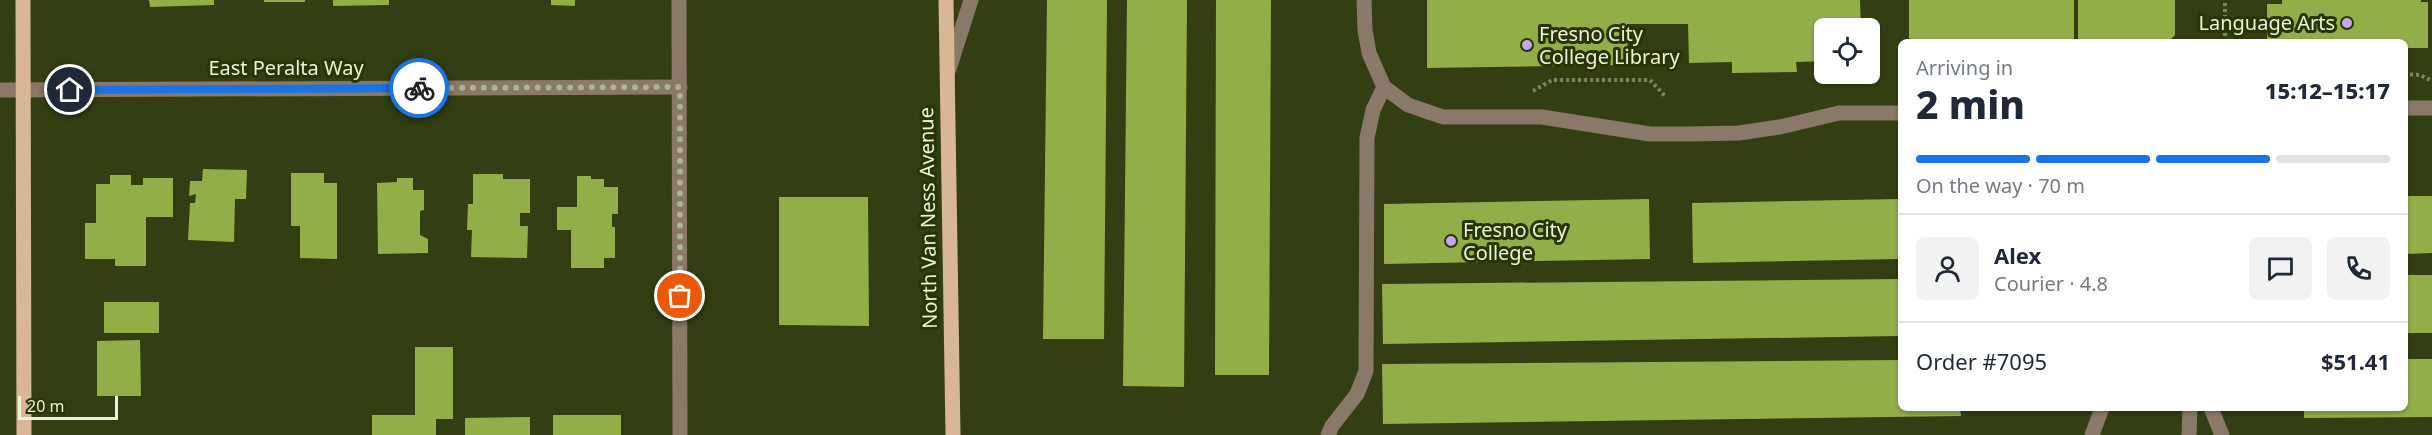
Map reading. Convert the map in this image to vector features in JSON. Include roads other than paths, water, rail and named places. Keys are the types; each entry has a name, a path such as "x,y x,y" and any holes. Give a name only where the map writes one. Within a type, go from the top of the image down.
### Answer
{"main road":[{"path":"23,0 24,435"},
{"name":"North Van Ness Avenue","path":"946,0 953,435"}],"street":[{"path":"679,0 680,435"},
{"path":"947,75 971,0"},
{"path":"1364,0 1365,30 1369,53 1384,87 1408,105 1443,117 1542,117 1650,134 1739,133 1780,127 1839,113 1898,112"},
{"name":"East Peralta Way","path":"0,90 680,87"},
{"path":"1330,430 1357,394 1366,371 1367,138 1373,110 1384,87"},
{"path":"2408,108 2432,108"},
{"path":"2092,435 2101,411"},
{"path":"2189,435 2190,411"},
{"path":"2212,411 2222,435"}],"place":[{"name":"Language Arts","path":"2347,23"},
{"name":"Fresno City College Library","path":"1527,45"},
{"name":"Fresno City College","path":"1451,241"}]}
